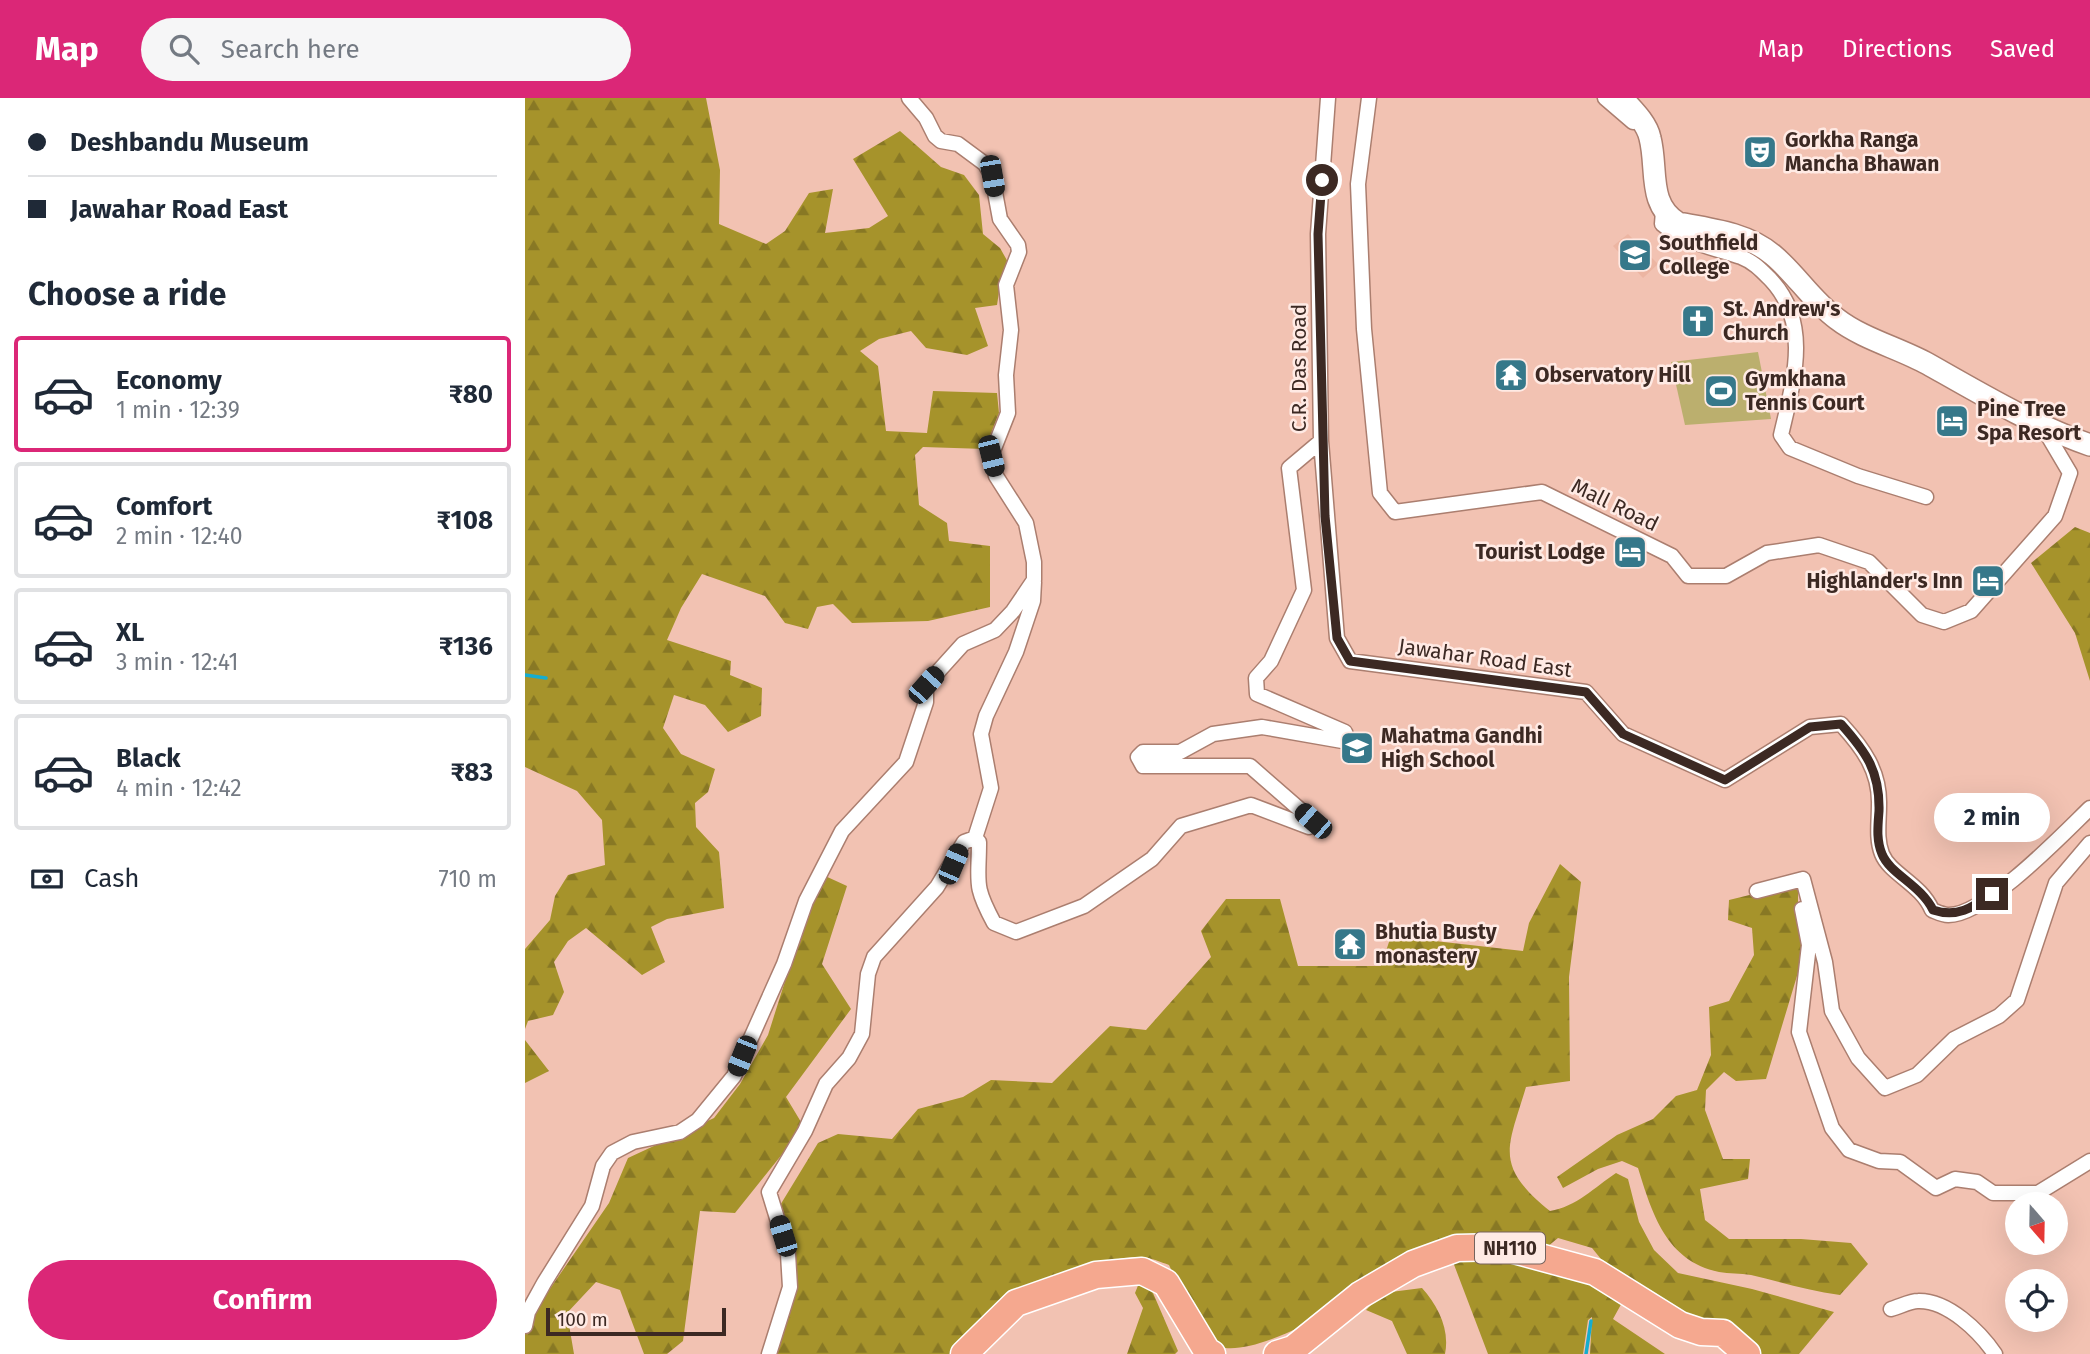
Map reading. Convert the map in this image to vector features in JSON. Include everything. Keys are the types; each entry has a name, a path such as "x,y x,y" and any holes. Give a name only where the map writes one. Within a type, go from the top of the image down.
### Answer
{"highway":[{"name":"NH110","path":"1277,1354 1293,1349 1360,1295 1413,1264 1457,1248 1503,1247 1595,1272 1680,1325 1701,1332 1723,1334 1747,1354"},
{"path":"964,1354 1016,1303 1096,1275 1142,1271 1166,1283 1207,1351 1212,1354"}],"main road":[{"path":"1622,98 1650,137 1658,200 1663,211 1678,223 1750,239 1774,256 1807,292 1838,320 1930,365 1947,377 2045,429 2090,445"}],"street":[{"path":"769,1354 790,1287 788,1254 769,1192 800,1141 826,1084 849,1058 862,1034 868,974 874,957 937,887 964,842 975,838 991,788 981,734 986,716 1016,652 1033,601 1034,562 1026,523 996,476 991,456 1007,413 1006,375 1011,330 1006,285 1019,252 1018,245 1000,219 992,176 985,164 958,144 941,141 909,98"},
{"name":"C.R. Das Road","path":"975,838 979,842 976,872 978,890 994,923 1016,932 1084,906 1152,859 1181,826 1251,804 1309,827 1313,825 1313,821 1250,766 1143,766 1138,757 1143,752 1179,752 1213,734 1262,727 1348,742 1345,732 1257,694 1256,678 1271,661 1304,590 1289,468 1321,441 1318,234 1328,98"},
{"name":"Mall Road","path":"1369,98 1358,184 1364,329 1380,493 1395,512 1542,492 1672,556 1688,576 1726,576 1767,554 1819,545 1869,562 1922,615 1944,622 1971,611 2055,516 2070,473 2045,429"},
{"path":"1605,98 1650,137"},
{"path":"1663,211 1662,224 1670,231 1716,251 1743,258 1759,267 1778,288 1794,317 1795,381 1781,435 1790,449 1926,497"},
{"name":"Jawahar Road East","path":"1321,441 1337,638 1350,661 1586,692 1623,734 1725,780 1810,727 1841,724 1872,763 1879,796 1878,839 1883,857 1926,896 1933,910 1949,915 1976,905 2025,871 2090,808"},
{"path":"525,1326 528,1312 544,1283 592,1206 603,1166 612,1153 633,1142 680,1132 698,1120 734,1076 783,964 806,901 842,831 906,762 926,702 926,685 963,644 995,629 1013,611 1034,580"},
{"path":"1803,879 1825,962 1832,1010 1858,1058 1885,1088 1917,1075 1954,1039 1999,1016 2017,1000 2025,985 2056,883 2090,843"},
{"path":"1757,891 1803,879"},
{"path":"1803,879 1801,908 1809,945 1799,1032 1832,1128 1849,1150 1879,1161 1900,1162 1936,1188 1955,1179 1977,1182 1993,1193 2038,1193 2090,1161"},
{"path":"1891,1309 1918,1301 1943,1307 1981,1334 1995,1354"}],"shaded area":[{"name":"Southfield College","path":"1628,234 1658,264 1643,278 1613,246"},
{"name":"Gymkhana Tennis Court","path":"1758,352 1771,419 1685,425 1671,362"}],"green space":[{"path":"525,98 706,98 720,170 719,224 766,244 785,231 809,193 833,189 825,233 869,228 888,216 853,159 900,131 941,167 964,175 979,195 983,234 1000,248 1017,278 999,292 997,305 975,308 988,346 967,355 926,348 911,331 879,339 860,351 878,366 886,431 927,433 933,391 997,393 999,413 985,449 923,447 915,455 919,505 947,523 949,541 990,546 990,607 928,621 852,623 833,604 817,607 808,629 785,623 765,596 702,574 681,608 667,640 731,661 730,675 762,688 761,716 728,732 705,705 674,695 663,728 681,754 715,769 708,792 695,803 696,827 719,852 724,908 667,919 651,927 665,962 642,975 586,928 568,941 554,962 564,992 553,1015 528,1021 525,1029 525,949 550,920 555,896 568,875 605,865 602,820 577,791 525,767"},
{"path":"2075,527 2090,533 2090,681 2075,633 2031,563"},
{"path":"1560,864 1581,882 1569,977 1570,1081 1526,1087 1511,1141 1513,1168 1532,1195 1550,1211 1577,1201 1616,1173 1628,1179 1639,1222 1654,1250 1678,1273 1752,1289 1834,1312 1799,1354 1750,1354 1699,1327 1605,1264 1592,1248 1558,1238 1547,1247 1486,1243 1456,1245 1308,1323 1249,1346 1225,1348 1215,1342 1198,1323 1169,1265 1143,1257 1088,1266 1025,1288 990,1310 954,1354 776,1354 796,1288 796,1255 779,1207 818,1143 838,1134 892,1139 918,1109 963,1097 991,1080 1052,1083 1110,1026 1146,1030 1211,957 1201,931 1226,899 1280,899 1298,966 1381,966 1391,936 1523,951 1529,923"},
{"path":"823,875 847,886 822,964 851,1009 786,1097 804,1127 735,1213 700,1211 683,1341 667,1354 644,1354 620,1290 596,1282 567,1313 574,1354 525,1354 525,1325 609,1203 628,1158 714,1118 740,1084 768,1035 810,902"},
{"path":"1798,883 1798,910 1806,946 1766,1079 1736,1081 1724,1072 1706,1090 1705,1110 1723,1159 1750,1159 1748,1179 1700,1189 1705,1220 1729,1239 1801,1239 1851,1243 1868,1264 1840,1295 1751,1275 1719,1272 1686,1257 1664,1233 1649,1202 1638,1168 1622,1161 1598,1169 1563,1188 1557,1177 1617,1135 1653,1119 1676,1096 1697,1090 1711,1055 1709,1007 1729,1001 1754,955 1752,928 1728,920 1729,900"},
{"path":"525,1040 549,1071 525,1083"},
{"path":"1477,1258 1553,1270 1608,1290 1624,1299 1613,1319 1665,1354 1590,1354 1592,1317 1588,1320 1583,1354 1488,1354 1453,1262"},
{"path":"1139,1283 1150,1286 1178,1351 1175,1354 1127,1354 1143,1308 1135,1293"},
{"path":"1422,1288 1441,1318 1446,1336 1445,1354 1407,1354 1392,1321 1366,1310 1383,1293"}],"waterway":[{"path":"525,675 546,678"},
{"path":"1586,1354 1591,1321"}],"place":[{"name":"Gorkha Ranga Mancha Bhawan","path":"1760,152"},
{"name":"Southfield College","path":"1635,255"},
{"name":"St. Andrew's Church","path":"1698,321"},
{"name":"Observatory Hill","path":"1511,375"},
{"name":"Gymkhana Tennis Court","path":"1721,391"},
{"name":"Pine Tree Spa Resort","path":"1952,421"},
{"name":"Tourist Lodge","path":"1630,552"},
{"name":"Highlander's Inn","path":"1988,581"},
{"name":"Mahatma Gandhi High School","path":"1357,748"},
{"name":"Bhutia Busty monastery","path":"1350,944"}],"route":[{"path":"1322,180 1318,234 1321,441 1325,516 1337,638 1350,661 1586,692 1623,734 1725,780 1810,727 1841,724 1872,763 1879,796 1878,839 1883,857 1926,896 1933,910 1949,915 1976,905 1992,894"}]}
